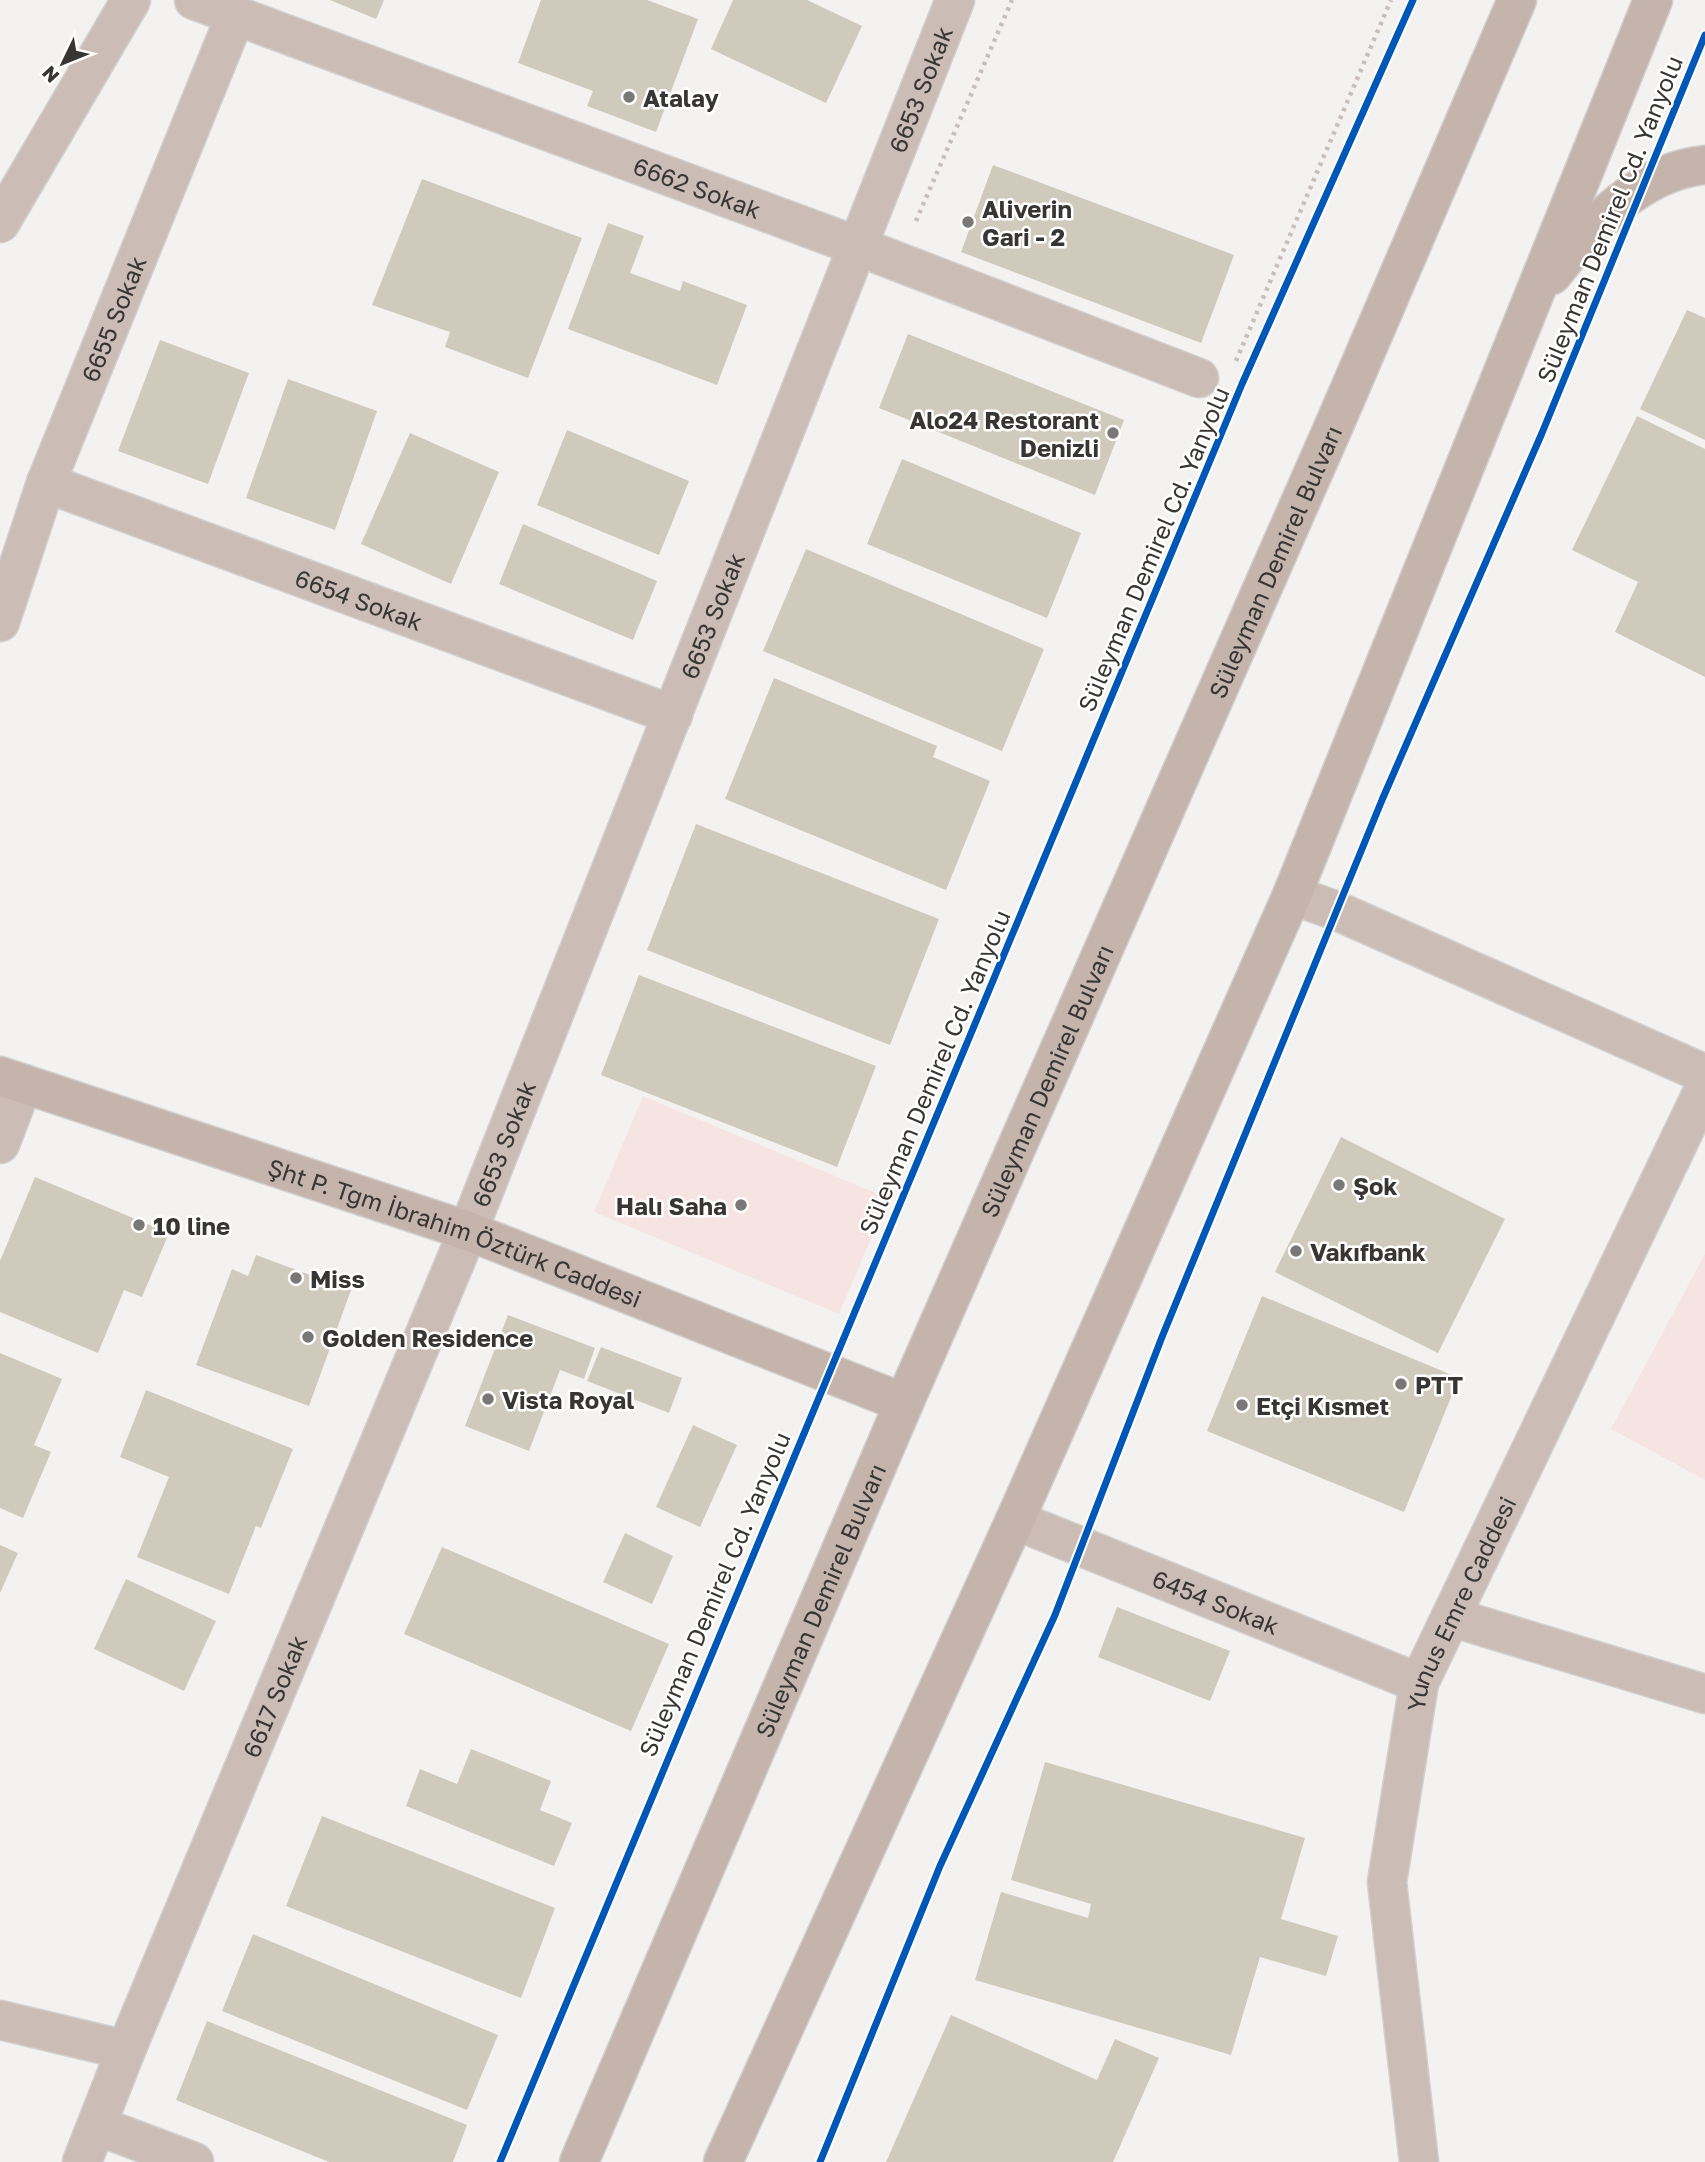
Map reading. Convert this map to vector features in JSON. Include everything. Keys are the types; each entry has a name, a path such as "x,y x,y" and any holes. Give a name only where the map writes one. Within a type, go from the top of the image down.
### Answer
{"main road":[{"name":"Süleyman Demirel Bulvarı","path":"579,2162 904,1403 1342,408 1517,0"},
{"path":"730,2160 1292,895 1653,0"},
{"path":"1527,308 1572,249 1618,204 1643,186 1673,173 1705,165"},
{"name":"Şht P. Tğm İbrahim Öztürk Caddesi","path":"11,1080 468,1231 904,1403"}],"street":[{"path":"0,223 131,0"},
{"name":"6662 Sokak","path":"194,0 857,246 1199,378"},
{"name":"6653 Sokak","path":"468,1231 955,0"},
{"name":"6655 Sokak","path":"0,622 46,483 235,17"},
{"name":"6654 Sokak","path":"46,483 673,715"},
{"path":"1292,895 1337,911 1705,1074"},
{"path":"0,1144 11,1080"},
{"name":"Yunus Emre Caddesi","path":"1419,2162 1387,1882 1419,1683 1705,1087"},
{"name":"6617 Sokak","path":"82,2162 126,2050 468,1231"},
{"name":"6454 Sokak","path":"1015,1520 1419,1683"},
{"path":"1451,1617 1705,1694"},
{"path":"0,2020 126,2050"},
{"path":"98,2126 194,2162"}],"path":[{"path":"898,263 1012,0"},
{"path":"1236,363 1391,0"}],"shaded area":[{"name":"Halı Saha","path":"643,1096 888,1198 839,1314 594,1212"},
{"path":"1705,1254 1705,1480 1611,1429"}],"building":[{"path":"330,0 384,0 376,19"},
{"path":"541,0 647,0 698,19 656,132 587,106 593,91 518,63"},
{"path":"733,0 807,0 862,26 826,103 711,49"},
{"path":"993,165 1234,255 1201,343 961,252"},
{"path":"422,179 582,238 528,378 445,347 450,332 372,305"},
{"path":"608,223 644,236 630,273 680,291 683,281 747,305 717,385 568,329"},
{"path":"1687,310 1705,318 1705,440 1640,409"},
{"path":"908,334 1124,420 1095,495 879,408"},
{"path":"160,340 249,373 208,484 118,451"},
{"path":"288,379 377,411 335,530 246,498"},
{"path":"1637,416 1705,449 1705,677 1615,632 1638,582 1572,550"},
{"path":"567,430 689,481 659,555 537,505"},
{"path":"410,433 499,472 451,584 361,544"},
{"path":"902,459 1081,533 1047,618 867,544"},
{"path":"523,524 657,581 633,640 499,584"},
{"path":"806,549 1044,649 1002,751 763,651"},
{"path":"774,678 937,746 933,757 990,781 946,890 725,799"},
{"path":"696,824 939,919 890,1045 647,950"},
{"path":"639,975 876,1066 837,1167 601,1075"},
{"path":"1341,1137 1505,1219 1438,1353 1275,1272"},
{"path":"35,1177 169,1233 142,1297 124,1290 98,1353 0,1312 0,1261"},
{"path":"256,1255 351,1290 309,1406 196,1365 232,1269 248,1276"},
{"path":"1262,1296 1459,1378 1404,1512 1207,1431"},
{"path":"508,1315 595,1348 584,1379 560,1370 529,1451 465,1426"},
{"path":"601,1347 682,1378 669,1413 587,1381"},
{"path":"0,1353 62,1379 34,1445 51,1452 23,1518 0,1508"},
{"path":"146,1390 293,1449 261,1528 256,1526 229,1594 137,1557 169,1477 120,1457"},
{"path":"693,1425 737,1445 700,1527 656,1507"},
{"path":"625,1533 673,1556 652,1604 603,1582"},
{"path":"0,1545 18,1553 0,1593"},
{"path":"442,1547 669,1644 631,1731 404,1634"},
{"path":"126,1579 216,1621 184,1691 94,1649"},
{"path":"1117,1607 1230,1651 1210,1701 1098,1657"},
{"path":"471,1749 551,1781 540,1810 572,1823 554,1866 406,1806 420,1769 457,1784"},
{"path":"1045,1762 1305,1838 1281,1919 1338,1936 1326,1976 1260,1957 1231,2055 975,1980 1001,1892 1088,1918 1091,1904 1011,1880"},
{"path":"322,1816 555,1908 521,1998 286,1906"},
{"path":"253,1934 498,2035 467,2110 222,2011"},
{"path":"951,2015 1097,2080 1115,2039 1159,2058 1113,2162 886,2162"},
{"path":"207,2021 467,2125 453,2162 329,2162 176,2100"}],"cycle path":[{"name":"Süleyman Demirel Cd. Yanyolu","path":"500,2162 1242,384 1413,0"},
{"name":"Süleyman Demirel Cd. Yanyolu","path":"820,2162 940,1866 1055,1615 1162,1337 1382,800 1542,433 1705,35"}],"place":[{"name":"Atalay","path":"629,97"},
{"name":"Aliverin Gari - 2","path":"968,222"},
{"name":"Alo24 Restorant Denizli","path":"1113,433"},
{"name":"Şok","path":"1339,1185"},
{"name":"Halı Saha","path":"741,1205"},
{"name":"10 line","path":"139,1225"},
{"name":"Vakıfbank","path":"1296,1251"},
{"name":"Miss","path":"296,1278"},
{"name":"Golden Residence","path":"308,1337"},
{"name":"PTT","path":"1401,1384"},
{"name":"Vista Royal","path":"488,1399"},
{"name":"Etçi Kısmet","path":"1242,1405"}]}
